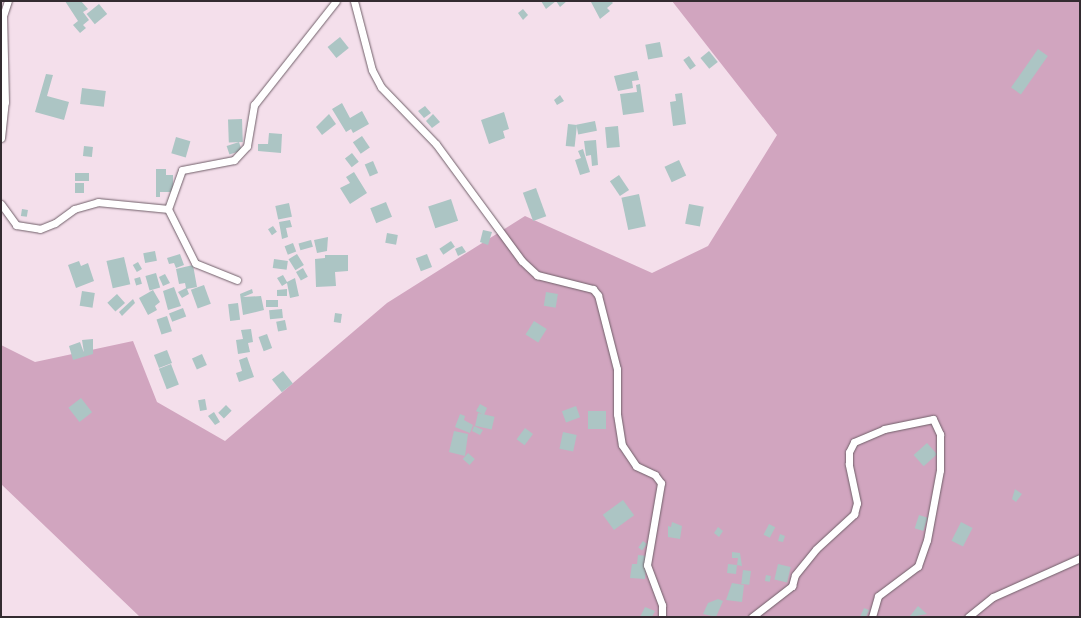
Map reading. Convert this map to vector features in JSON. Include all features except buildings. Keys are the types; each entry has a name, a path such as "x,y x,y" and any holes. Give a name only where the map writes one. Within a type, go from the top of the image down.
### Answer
{"street":[{"path":"1,138 5,102 3,16 8,1"},
{"path":"237,280 195,263 168,209 182,170 234,160 247,146 254,105 336,1"},
{"path":"354,1 372,70 381,87 436,144 522,261 537,275 593,288 598,295 617,369 617,414 622,445 636,466 655,475 661,483 647,565 662,605 662,617"},
{"path":"1,204 16,225 40,229 55,223 74,209 98,202 168,209"},
{"path":"752,617 792,586 795,575 816,549 854,514 857,503 849,464 854,442 884,429 933,419 940,434 940,470 927,540 918,566 878,596 872,617"},
{"path":"968,617 993,597 1080,558"}],"shaded area":[{"path":"672,1 1080,1 1080,617 140,617 1,484 1,345 35,362 133,341 157,402 225,441 387,303 525,216 652,273 708,246 777,135"}]}
